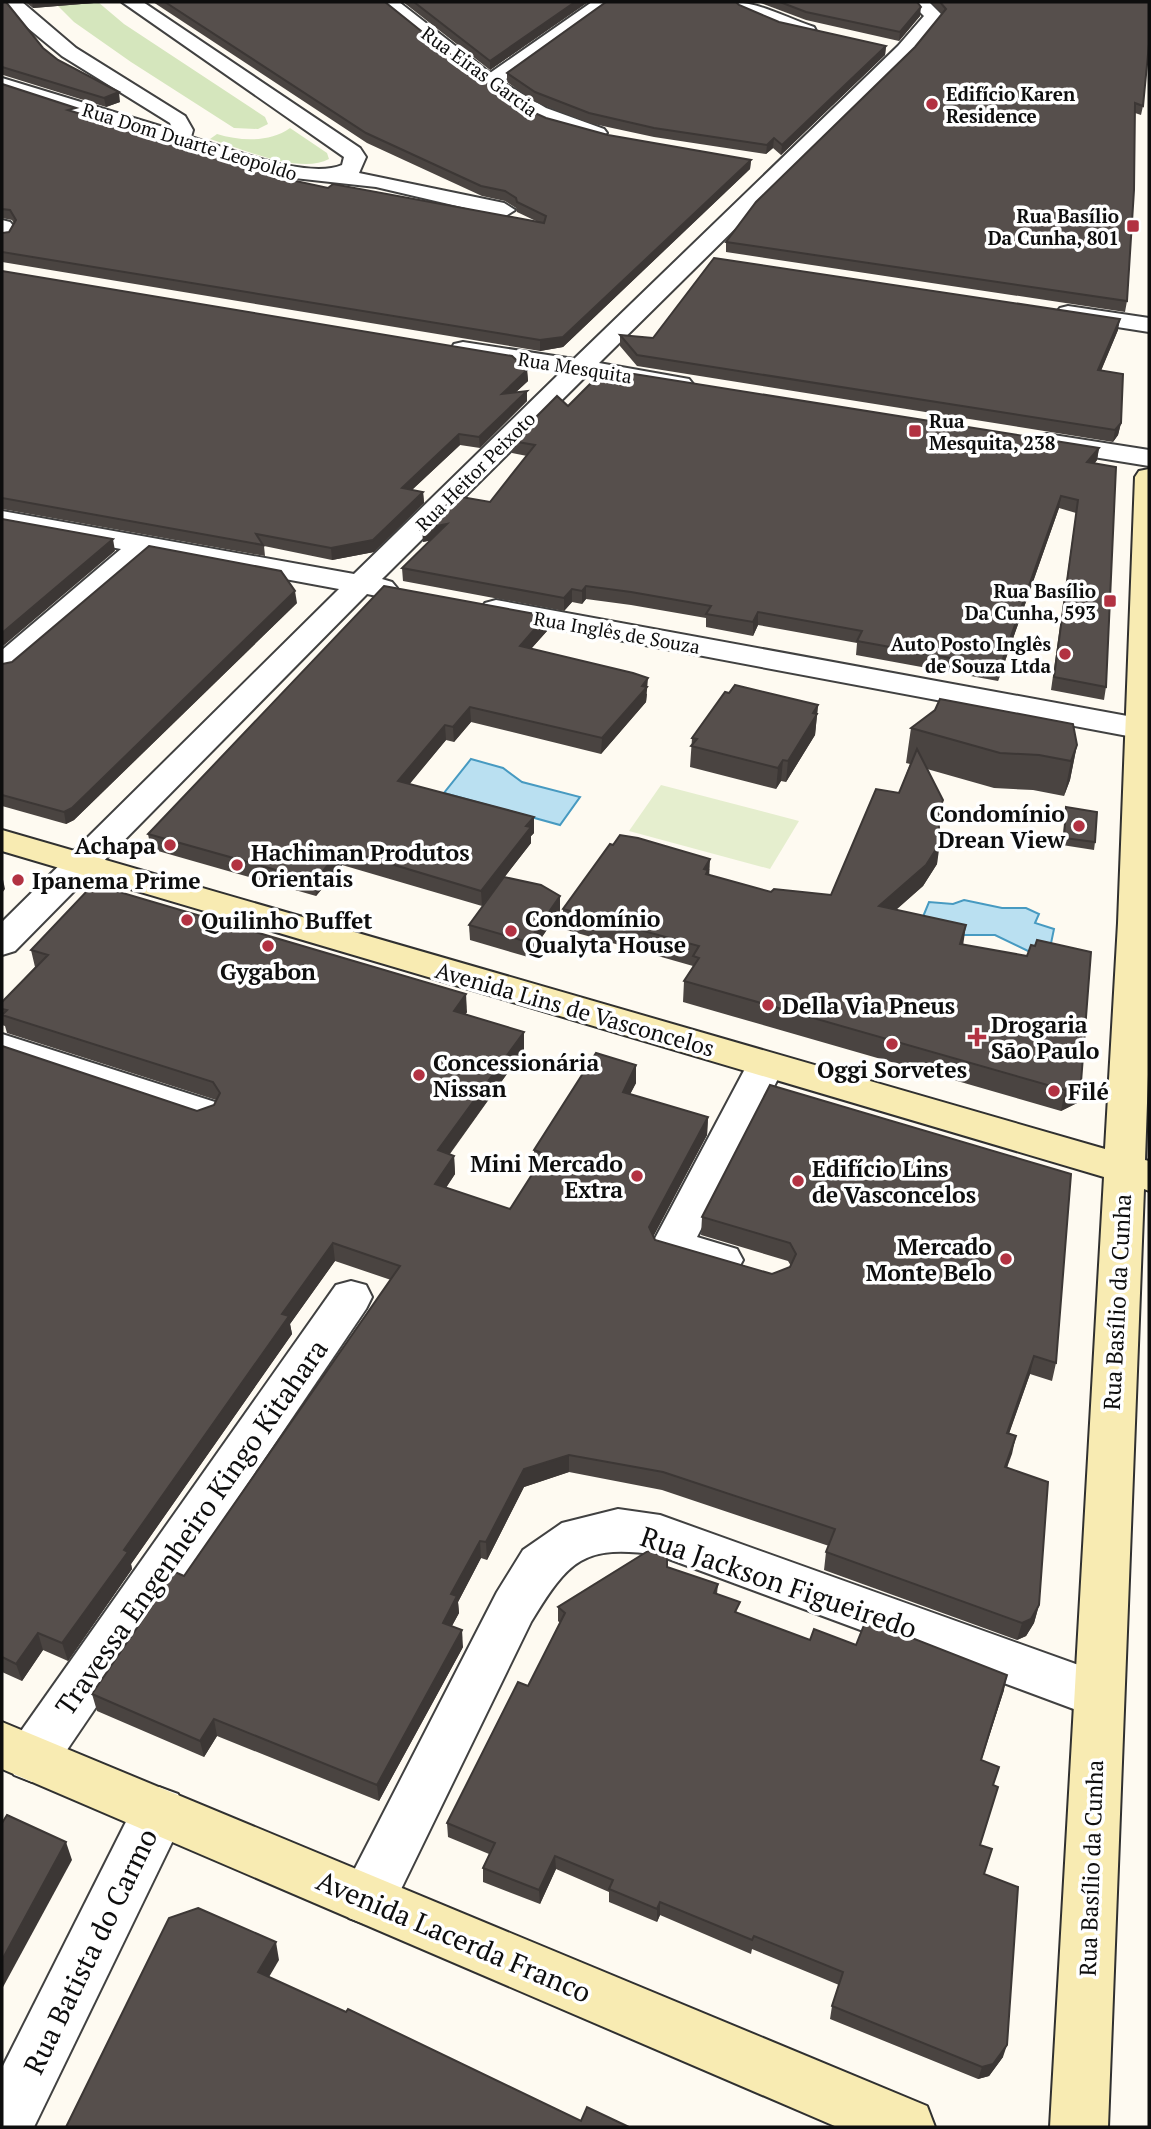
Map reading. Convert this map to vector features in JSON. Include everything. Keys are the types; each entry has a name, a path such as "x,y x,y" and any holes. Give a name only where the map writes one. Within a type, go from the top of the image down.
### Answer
{"street":[{"path":"12,2 32,25 64,49 178,120 183,130 180,141"},
{"path":"131,2 353,152 355,157 351,169 332,177"},
{"name":"Rua Eiras Garcia","path":"388,2 527,108 554,121 622,138"},
{"path":"490,82 604,2"},
{"path":"738,2 767,18 821,34"},
{"name":"Rua Heitor Peixoto","path":"2,943 578,368 696,257 905,50 934,16 919,2"},
{"path":"12,29 32,25"},
{"path":"882,46 905,50"},
{"name":"Rua Dom Duarte Leopoldo","path":"2,83 275,170 384,182 503,210"},
{"path":"758,162 785,166"},
{"path":"696,257 723,261"},
{"path":"1039,309 1149,325"},
{"name":"Rua Mesquita","path":"443,345 711,389"},
{"path":"1020,438 1149,458"},
{"name":"Rua Basílio da Cunha","path":"1079,2127 1098,1695 1136,1172 1143,924 1149,477"},
{"path":"2,519 403,592"},
{"path":"2,666 145,544"},
{"name":"Rua Inglês de Souza","path":"471,605 1145,730"},
{"name":"Avenida Lins de Vasconcelos","path":"2,840 1136,1172"},
{"path":"2,1047 201,1112"},
{"path":"759,1270 673,1246 766,1065"},
{"name":"Travessa Engenheiro Kingo Kitahara","path":"17,1751 351,1297"},
{"name":"Rua Jackson Figueiredo","path":"369,1899 514,1607 540,1564 579,1537 618,1529 660,1535 1098,1695"},
{"name":"Avenida Lacerda Franco","path":"17,1751 906,2127"},
{"name":"Rua Batista do Carmo","path":"3,2127 159,1812"}],"green space":[{"path":"54,2 98,2 124,24 265,117 268,124 258,129 234,128 131,62 74,22"},
{"path":"290,128 327,153 329,159 317,163 287,162 210,139 217,134 245,139 264,138"},
{"path":"661,785 799,821 770,869 629,831"}],"water":[{"path":"471,759 503,768 522,782 580,797 560,825 444,793"},
{"path":"964,900 1002,908 1026,908 1039,914 1035,923 1054,929 1049,953 1028,951 995,935 948,935 920,924 929,902 953,904"}],"building":[{"path":"2,2 6,2 43,48 58,60 119,92 104,98 2,67"},
{"path":"165,2 385,2 517,105 546,118 608,135 751,160 563,337 540,340 2,252 2,233 9,232 16,220 10,210 2,209 2,84 76,108 68,110 291,180 328,188 333,184 544,223 546,216 517,202 516,198 505,191 481,186 366,133"},
{"path":"414,2 575,2 490,61"},
{"path":"606,2 736,2 779,22 886,46 782,145 774,138 767,145 654,128 589,113 535,92 507,73"},
{"path":"780,2 917,2 921,7 900,32 806,12"},
{"path":"940,2 1149,2 1149,44 1143,106 1135,103 1134,190 1127,301 726,242 756,202 915,47 946,9"},
{"path":"714,258 1120,319 1098,370 1123,374 1121,423 1115,430 637,355 620,335 653,338"},
{"path":"2,271 512,356 527,370 502,394 527,391 479,437 459,434 402,488 423,492 373,540 331,548 256,534 263,545 2,498"},
{"path":"634,374 1099,448 1087,462 1116,467 1106,687 1054,677 1078,500 1061,496 1000,667 857,641 862,631 758,612 753,622 706,614 711,606 631,592 586,586 582,591 572,589 564,598 402,568 447,524 422,529 456,496 490,502 535,445 512,441 557,396 568,406 594,380"},
{"path":"2,519 113,539 2,633"},
{"path":"149,546 281,571 295,591 72,808 64,812 2,795 2,664 12,662"},
{"path":"384,586 546,616 520,646 633,673 648,678 642,686 647,687 602,738 470,707 453,727 445,725 398,781 534,817 526,826 531,827 481,891 341,849 315,881 148,834"},
{"path":"735,685 818,705 813,713 817,714 788,761 783,760 778,768 691,746 697,739 692,738 725,692 729,693"},
{"path":"940,699 1073,724 1077,745 1071,761 1039,755 1000,753 911,728 935,710"},
{"path":"917,749 943,800 938,813 940,843 926,865 879,906 966,925 960,944 1027,956 1031,945 1035,946 1037,940 1091,952 1081,1082 1065,1090 684,981 699,958 693,956 699,946 563,909 610,844 613,845 620,835 710,859 704,869 708,870 706,874 771,892 774,889 831,895 876,789 899,793"},
{"name":"Condomínio Drean View","path":"1066,807 1097,812 1095,842 1064,838"},
{"name":"Condomínio Qualyta House","path":"504,877 541,885 560,896 528,942 469,925"},
{"path":"99,886 466,994 454,1011 524,1032 438,1150 454,1156 435,1184 510,1209 545,1154 534,1150 596,1053 636,1065 623,1092 708,1117 649,1227 655,1240 772,1274 790,1267 796,1254 790,1243 702,1217 770,1085 1071,1174 1056,1363 1034,1356 1007,1433 1016,1436 1005,1467 1048,1482 1039,1605 1031,1619 1022,1623 826,1552 835,1529 663,1472 569,1455 524,1469 486,1542 480,1541 451,1594 457,1596 443,1623 462,1630 377,1785 214,1719 200,1741 92,1694 175,1572 184,1576 400,1266 333,1243 282,1314 289,1316 124,1550 128,1552 62,1643 38,1633 16,1664 2,1657 2,1046 197,1111 214,1105 220,1093 213,1082 2,1015 7,1010 2,1009 2,1002 48,955 31,950 86,892"},
{"path":"648,1551 667,1556 667,1567 718,1584 714,1593 740,1602 735,1612 810,1640 814,1629 856,1645 866,1620 1007,1675 981,1760 999,1767 993,1785 998,1787 980,1845 992,1849 984,1874 1018,1887 1007,2045 993,2064 982,2067 832,2006 843,1972 754,1936 752,1940 660,1902 657,1909 609,1889 613,1880 555,1856 539,1890 483,1868 495,1843 447,1823 518,1682 528,1686 565,1613 558,1607"},
{"path":"7,1815 66,1842 2,1960 2,1823"},
{"path":"198,1908 276,1942 258,1972 346,2012 348,2009 581,2121 587,2107 629,2127 66,2127 169,1918"}],"place":[{"name":"Edifício Karen Residence","path":"932,104"},
{"name":"Rua Basílio Da Cunha, 801","path":"1133,226"},
{"name":"Rua Mesquita, 238","path":"915,431"},
{"name":"Rua Basílio Da Cunha, 593","path":"1110,601"},
{"name":"Auto Posto Inglês de Souza Ltda","path":"1065,654"},
{"name":"Condomínio Drean View","path":"1079,826"},
{"name":"Achapa","path":"170,845"},
{"name":"Hachiman Produtos Orientais","path":"237,865"},
{"name":"Ipanema Prime","path":"18,880"},
{"name":"Quilinho Buffet","path":"187,920"},
{"name":"Condomínio Qualyta House","path":"511,931"},
{"name":"Gygabon","path":"268,946"},
{"name":"Della Via Pneus","path":"768,1005"},
{"name":"Drogaria São Paulo","path":"977,1037"},
{"name":"Oggi Sorvetes","path":"892,1044"},
{"name":"Concessionária Nissan","path":"419,1075"},
{"name":"Filé","path":"1054,1091"},
{"name":"Mini Mercado Extra","path":"637,1176"},
{"name":"Edifício Lins de Vasconcelos","path":"798,1181"},
{"name":"Mercado Monte Belo","path":"1006,1259"}]}
